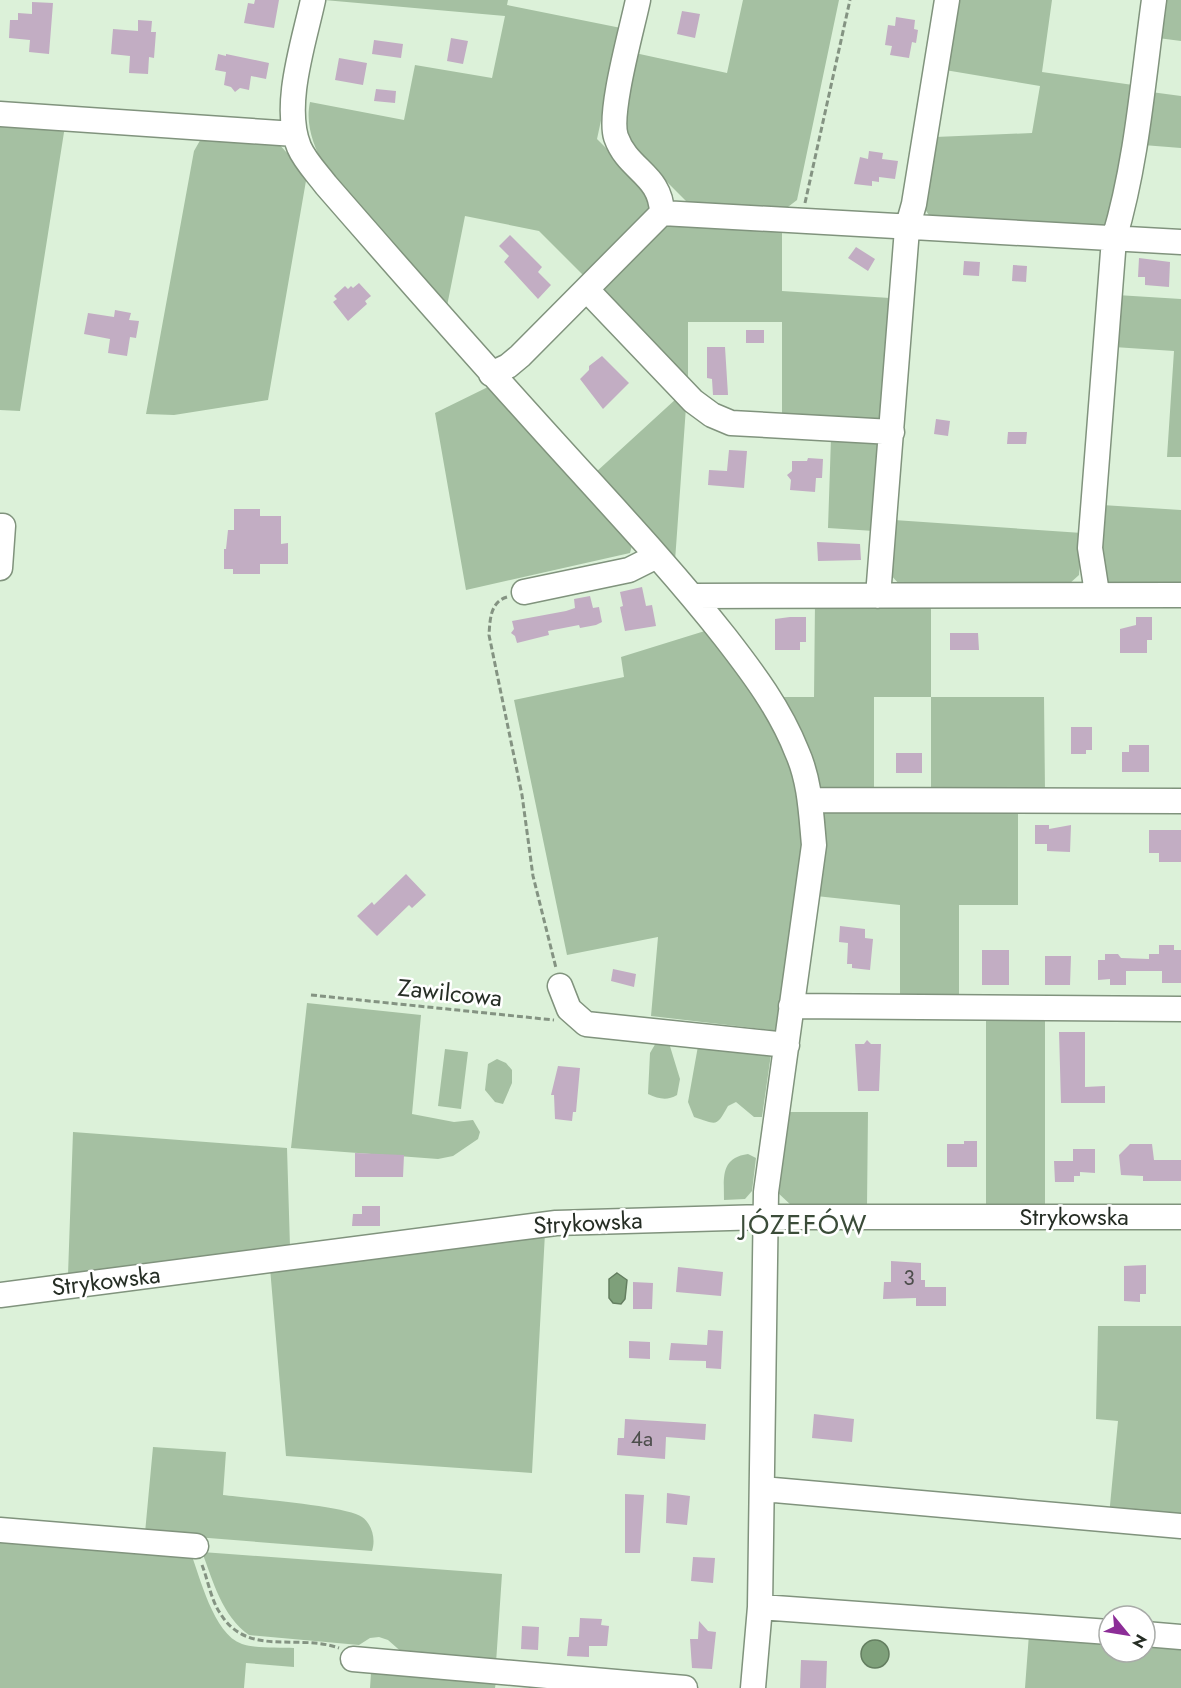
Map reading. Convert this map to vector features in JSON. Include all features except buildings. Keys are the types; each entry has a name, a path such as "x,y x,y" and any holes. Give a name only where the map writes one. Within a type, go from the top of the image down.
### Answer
{"street":[{"path":"313,0 299,66 293,113 295,134 300,149 326,185 491,374 693,596 777,710 798,752 810,800 814,845 769,1162 766,1217 760,1607 753,1688"},
{"path":"491,374 514,361 588,291 662,213 661,196 624,153 613,125 638,0"},
{"path":"878,596 907,229 916,193 946,0"},
{"path":"1097,593 1090,548 1114,239 1131,167 1154,0"},
{"path":"0,114 295,134"},
{"path":"662,213 801,220 907,229 1181,242"},
{"path":"588,291 693,401 712,416 731,423 892,432"},
{"path":"0,526 3,526 0,568"},
{"path":"524,592 629,570 657,556"},
{"path":"693,596 1097,593 1181,595"},
{"path":"810,800 1181,801"},
{"path":"560,986 569,1009 586,1024 786,1045"},
{"path":"791,1006 1181,1009"},
{"name":"Strykowska","path":"0,1295 556,1223 766,1217 1181,1217"},
{"path":"762,1489 1181,1526"},
{"path":"0,1530 196,1546"},
{"path":"760,1607 1097,1631"},
{"path":"1157,1635 1181,1637"},
{"path":"353,1659 685,1688"}],"path":[{"path":"801,220 850,0"},
{"path":"524,592 503,598 495,604 490,619 489,635 522,795 533,876 560,986"},
{"name":"Zawilcowa","path":"311,994 586,1024"},
{"path":"196,1546 219,1612 235,1632 257,1641 331,1645 353,1659"}],"shaded area":[{"path":"324,0 508,0 507,5 621,28 597,139 654,196 654,209 585,277 539,231 465,216 447,306 324,167 310,127 310,102 404,120 415,65 492,78 505,16"},
{"path":"743,0 839,0 797,200 784,210 689,204 618,133 635,53 727,73"},
{"path":"956,0 1052,0 1042,72 1133,85 1115,219 1105,227 931,218 924,208 935,137 1032,133 1040,86 945,70"},
{"path":"1163,0 1181,0 1181,41 1158,38"},
{"path":"1151,92 1181,96 1181,148 1143,145"},
{"path":"0,121 65,126 20,411 0,410"},
{"path":"202,137 278,143 307,175 268,400 174,415 146,414 194,151"},
{"path":"668,222 782,228 782,291 890,298 881,423 782,416 782,322 688,322 688,382 598,291"},
{"path":"1117,295 1181,299 1181,457 1167,457 1174,351 1114,347"},
{"path":"490,386 633,542 630,553 466,590 435,413"},
{"path":"677,398 686,407 675,561 595,473"},
{"path":"831,438 880,442 874,531 828,528"},
{"path":"1102,505 1181,510 1181,584 1107,584 1098,574"},
{"path":"894,520 1082,533 1079,575 1069,584 899,584 890,574"},
{"path":"815,603 931,603 931,697 874,697 874,791 817,791 814,764 781,697 814,697"},
{"path":"708,630 762,699 795,768 804,844 779,1031 651,1016 658,937 567,955 514,700 624,677 621,657"},
{"path":"931,697 1044,697 1045,791 931,791"},
{"path":"819,810 1018,810 1018,905 959,905 959,999 900,999 900,905 816,896"},
{"path":"307,1003 421,1015 412,1114 454,1122 473,1120 480,1132 478,1139 453,1156 438,1159 291,1148"},
{"path":"986,1018 1045,1018 1045,1206 986,1206"},
{"path":"657,1041 669,1043 680,1079 677,1095 666,1099 648,1094 650,1053"},
{"path":"698,1046 771,1054 762,1117 754,1117 736,1102 728,1106 718,1121 712,1123 694,1117 688,1102"},
{"path":"445,1049 468,1052 461,1109 438,1106"},
{"path":"497,1059 506,1063 512,1070 512,1083 503,1104 495,1102 485,1090 488,1064"},
{"path":"787,1112 868,1112 867,1206 792,1206 776,1191"},
{"path":"73,1132 287,1148 290,1247 68,1275"},
{"path":"748,1154 756,1158 752,1191 745,1199 724,1200 724,1177 728,1165 739,1156"},
{"path":"545,1233 532,1473 286,1456 270,1268"},
{"path":"617,1273 627,1280 625,1299 621,1304 613,1303 609,1298 609,1279"},
{"path":"1098,1326 1181,1326 1181,1520 1109,1516 1118,1421 1096,1419"},
{"path":"153,1447 226,1452 223,1495 318,1506 353,1513 362,1517 371,1528 374,1542 372,1551 145,1533"},
{"path":"0,1536 190,1551 209,1603 223,1629 232,1638 248,1646 294,1648 294,1667 246,1663 244,1688 0,1688"},
{"path":"202,1552 502,1574 496,1663 405,1655 388,1640 379,1637 370,1638 359,1645 249,1635 225,1608"},
{"path":"1029,1634 1097,1639 1097,1664 1157,1664 1157,1644 1181,1645 1181,1688 1025,1688"},
{"path":"875,1640 885,1644 889,1654 885,1664 875,1668 865,1664 861,1654 865,1644"},
{"path":"371,1673 496,1682 495,1688 370,1688"}],"district":[{"name":"JÓZEFÓW","path":"804,1225"}]}
